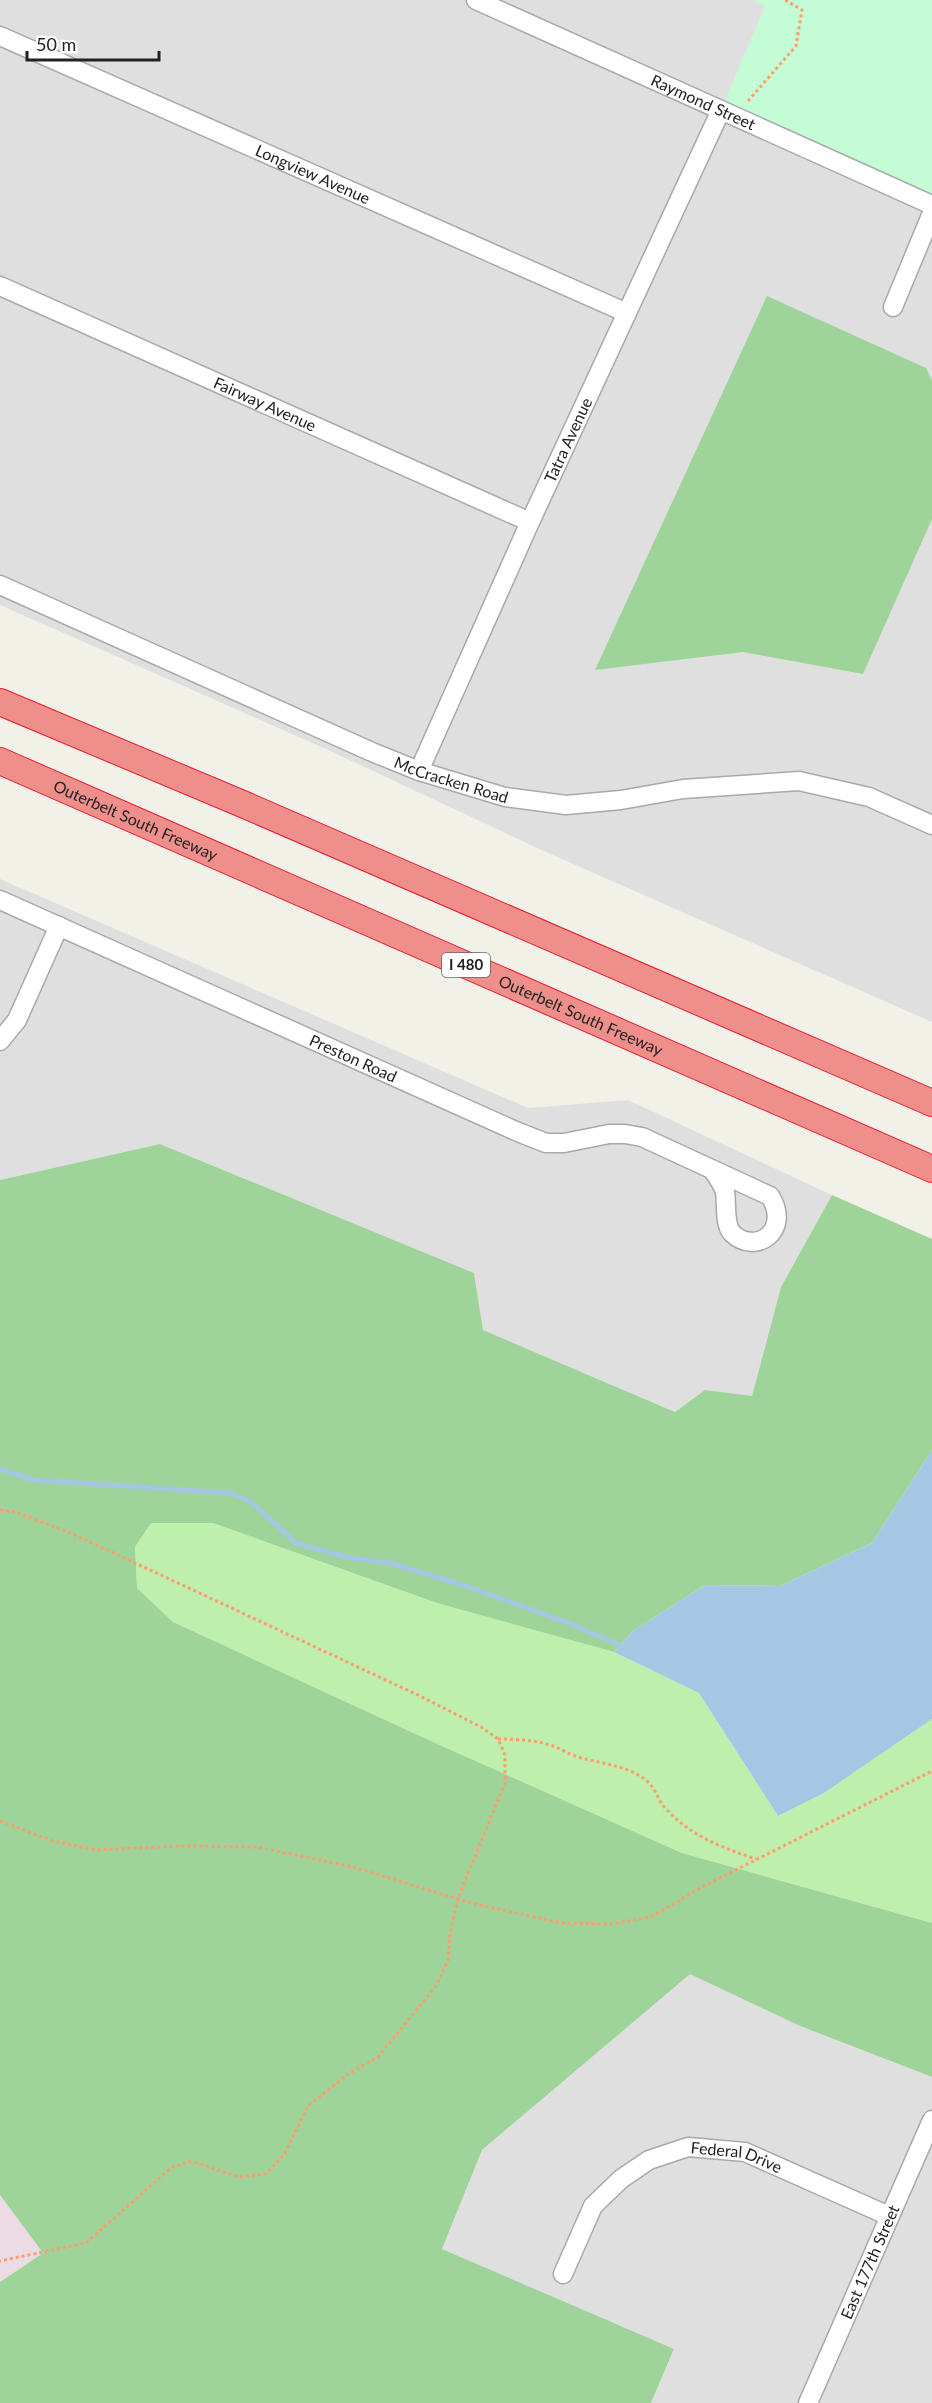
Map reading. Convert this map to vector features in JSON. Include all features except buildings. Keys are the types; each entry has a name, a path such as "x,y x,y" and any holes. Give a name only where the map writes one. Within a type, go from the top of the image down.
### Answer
{"highway":[{"path":"0,689 245,805"},
{"path":"0,702 245,805 932,1103"},
{"name":"Outerbelt South Freeway","path":"0,761 932,1169"}],"street":[{"name":"Raymond Street","path":"476,0 932,205"},
{"name":"Longview Avenue","path":"0,36 627,313"},
{"name":"Tatra Avenue","path":"419,771 530,522 722,110"},
{"path":"893,307 932,213"},
{"name":"Fairway Avenue","path":"0,286 530,522"},
{"name":"McCracken Road","path":"0,585 372,752 419,771 505,797 566,806 621,800 683,789 800,781 868,797 931,821"},
{"name":"Preston Road","path":"0,900 546,1143 564,1143 609,1134 625,1134 642,1137 714,1172"},
{"path":"0,1041 17,1020 59,926"},
{"name":"East 177th Street","path":"808,2403 932,2120"},
{"name":"Federal Drive","path":"563,2274 593,2206 621,2179 649,2160 688,2147 746,2152 889,2216"}],"path":[{"path":"748,101 796,46 802,10 785,0"},
{"path":"0,1510 16,1512 73,1534 420,1696 481,1727 498,1739 505,1755 505,1783 458,1898 450,1934 448,1960 436,1986 378,2056 348,2074 308,2106 285,2153 266,2174 238,2177 192,2161 172,2167 86,2243 0,2261"},
{"path":"498,1739 551,1745 577,1756 614,1764 628,1770 649,1783 662,1805 683,1827 725,1849 757,1860"},
{"path":"0,1821 53,1841 96,1850 180,1846 257,1846 353,1867 475,1904 562,1923 610,1924 651,1917 702,1887 932,1771"}],"shaded area":[{"path":"0,0 932,0 932,1022 546,852 326,749 0,605"},
{"path":"0,879 528,1108 628,1100 832,1195 781,1287 752,1397 705,1390 675,1412 483,1330 474,1273 160,1144 0,1180"},
{"path":"690,1973 800,2026 932,2077 932,2403 651,2403 674,2350 442,2249 482,2150"},
{"path":"0,2195 43,2253 0,2282"}],"green space":[{"path":"753,0 932,0 932,205 721,110 765,6"},
{"path":"767,296 926,368 932,380 932,519 863,674 743,652 595,670"},
{"path":"160,1144 474,1273 483,1330 675,1412 705,1390 752,1396 781,1287 832,1195 932,1239 932,1450 872,1543 780,1586 705,1585 633,1631 614,1652 437,1603 213,1523 151,1523 135,1547 137,1588 173,1622 433,1742 682,1853 932,1923 932,2077 800,2026 690,1974 482,2150 442,2249 674,2349 651,2403 0,2403 0,2282 43,2253 0,2195 0,1180"},
{"path":"151,1523 213,1523 437,1603 614,1652 699,1693 778,1816 824,1793 932,1719 932,1923 682,1853 433,1742 173,1622 137,1588 135,1547"}],"water":[{"path":"932,1450 932,1719 824,1793 778,1816 699,1693 614,1652 633,1631 705,1585 780,1586 872,1543"}],"waterway":[{"path":"0,1469 34,1480 231,1493 251,1502 296,1543 346,1557 390,1563 466,1586 566,1622 624,1647"}]}
